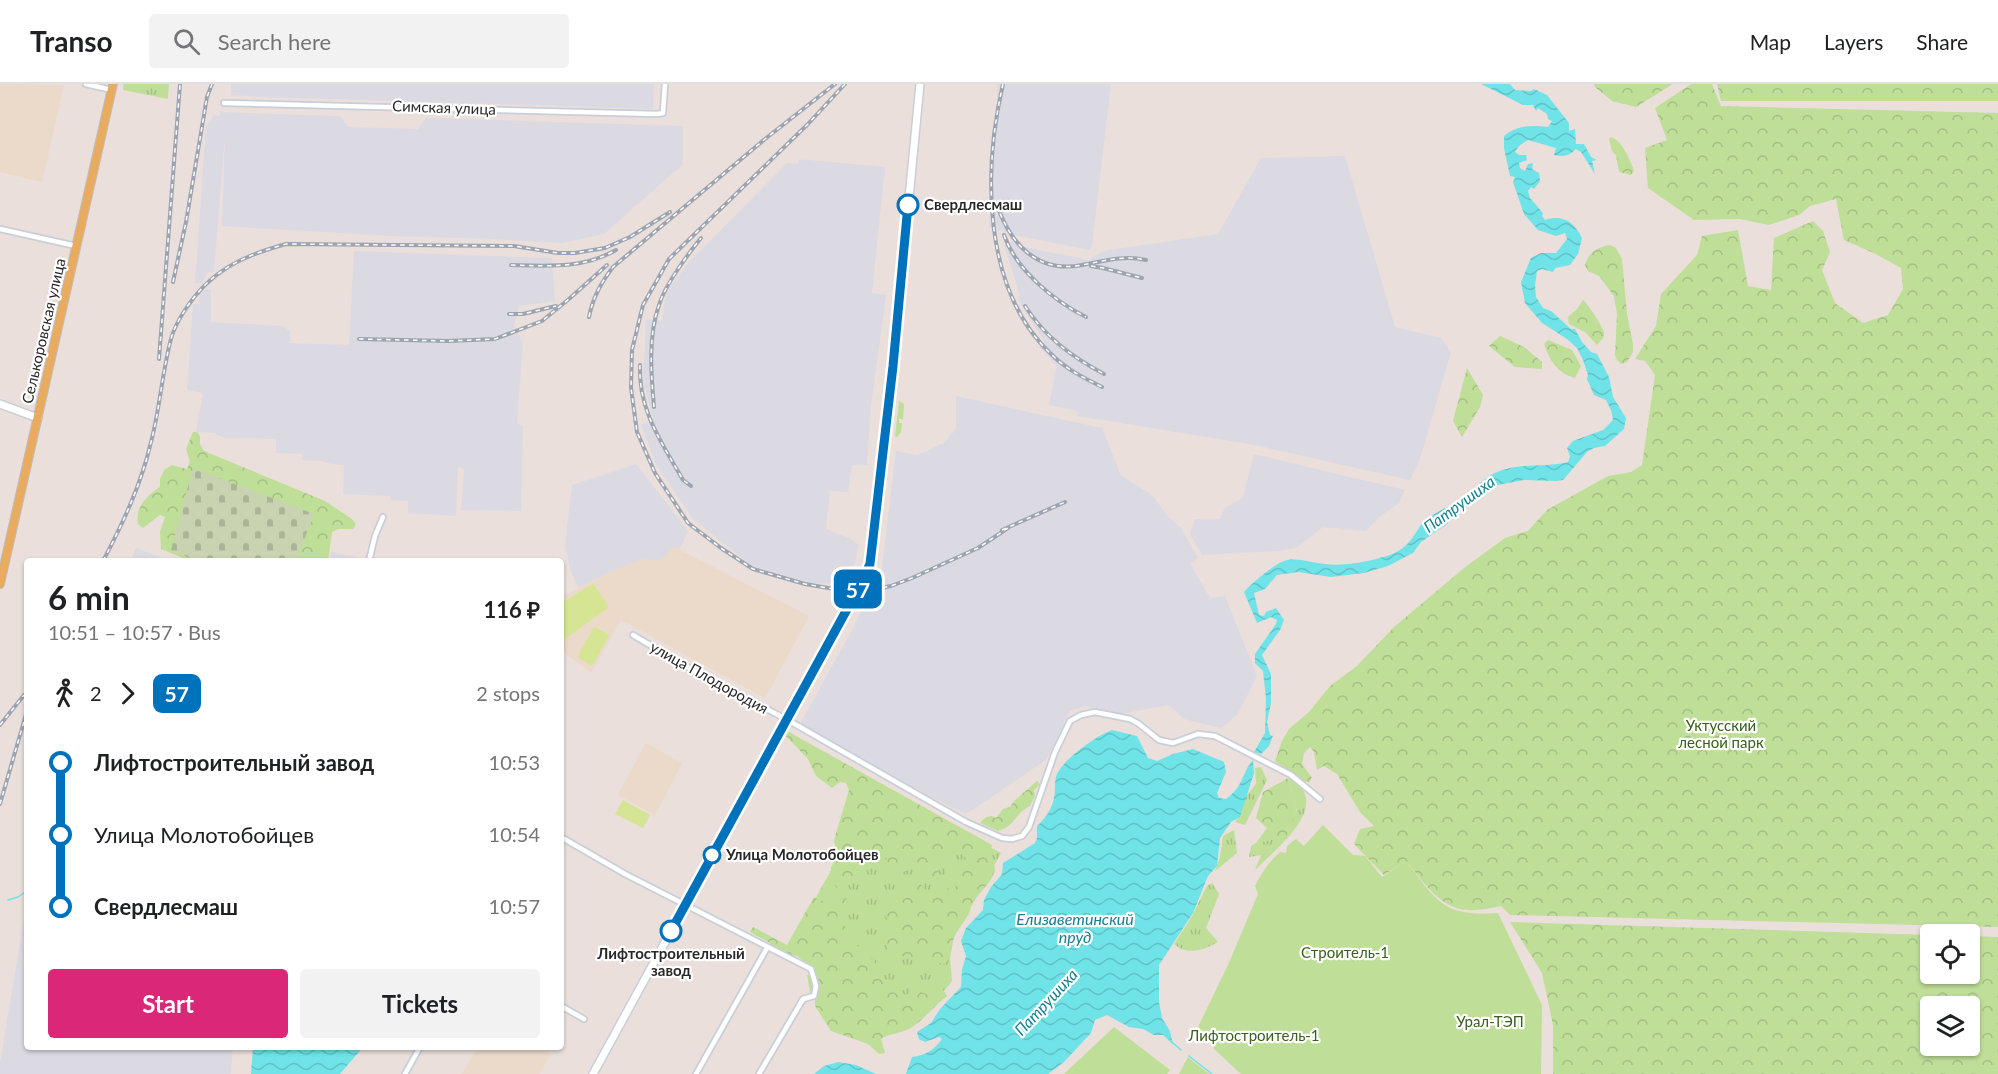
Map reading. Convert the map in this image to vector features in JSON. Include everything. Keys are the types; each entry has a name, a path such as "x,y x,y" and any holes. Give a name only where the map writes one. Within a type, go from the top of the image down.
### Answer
{"main road":[{"path":"593,1074 870,564 893,366 920,84"},
{"name":"Селькоровская улица","path":"0,584 113,87"},
{"path":"0,404 38,418"}],"street":[{"path":"86,84 113,87"},
{"name":"Симская улица","path":"224,103 663,113 665,84"},
{"path":"0,229 76,246"},
{"path":"370,558 383,517"},
{"name":"улица Плодородия","path":"633,635 966,822 1002,838 1012,839 1022,836 1029,826 1055,752 1070,721 1081,715 1095,712 1130,719 1159,740 1173,743 1198,734 1215,736 1291,775 1320,799"},
{"path":"564,839 625,874 811,969 816,986 814,996 803,999 759,1074"},
{"path":"696,1074 767,948"},
{"path":"564,1008 585,1019"},
{"path":"405,1074 418,1050"}],"shaded area":[{"path":"0,84 64,85 42,182 0,172"},
{"path":"231,84 654,84 653,109 263,97 231,95"},
{"path":"998,84 1111,84 1092,245 1089,250 1015,235 989,227"},
{"path":"220,112 340,116 348,127 418,129 426,118 683,126 683,164 604,234 563,243 222,226 225,134 214,272 208,272 202,283 195,283 206,127 214,115 220,116"},
{"path":"1345,156 1395,327 1441,338 1451,352 1420,459 1410,480 1250,444 1077,416 1078,411 1049,405 1057,366 1039,347 1044,341 1017,298 1020,295 1004,245 1016,239 1024,247 1088,260 1103,251 1218,234 1261,158"},
{"path":"799,159 885,167 872,293 886,295 871,406 867,465 852,465 848,492 830,491 826,529 851,539 859,545 855,564 843,584 810,583 752,566 693,519 656,464 641,425 653,419 643,380 646,319 662,321 666,293 689,262 787,163 798,164"},
{"path":"354,251 552,258 555,301 519,306 514,327 523,343 517,424 523,425 521,511 461,510 464,469 458,467 456,516 408,513 408,501 391,500 390,496 343,494 344,465 302,460 302,454 276,453 276,439 225,438 214,433 196,432 203,393 187,390 193,304 199,304 200,293 207,289 211,290 211,322 283,326 290,331 290,343 349,345"},
{"path":"956,396 1102,428 1121,475 1152,495 1168,517 1181,528 1198,558 1190,563 1210,598 1225,596 1257,676 1237,715 1221,728 1184,719 1169,705 1126,713 1113,713 1084,706 1070,711 1046,760 966,814 925,794 800,724 851,632 882,568 896,451 915,455 945,442 956,429"},
{"path":"1254,454 1405,490 1399,503 1378,518 1366,531 1323,527 1296,548 1202,555 1190,534 1195,519 1220,519 1225,507 1243,497"},
{"path":"636,464 688,531 682,544 679,549 674,547 659,561 643,559 578,588 570,569 565,546 572,485"},
{"path":"674,547 809,616 765,698 621,620 591,673 564,652 564,596 617,569 643,559 659,561"},
{"path":"136,548 162,558 131,558"},
{"path":"331,552 358,558 330,558"},
{"path":"646,743 682,763 655,815 618,795"},
{"path":"24,918 24,1050 233,1050 231,1074 0,1074"},
{"path":"476,1050 544,1050 551,1054 539,1074 462,1074"}],"green space":[{"path":"124,84 169,84 168,99 123,90"},
{"path":"1594,84 1673,84 1636,107 1612,101"},
{"name":"Уктусский лесной парк","path":"1691,84 1712,84 1721,106 1998,113 1998,927 1980,927 1980,924 1920,925 1510,915 1501,906 1476,910 1458,908 1449,905 1433,893 1406,861 1384,875 1354,844 1360,829 1374,826 1360,812 1337,774 1324,766 1317,770 1314,752 1310,747 1304,753 1302,764 1312,778 1309,782 1301,781 1275,761 1289,729 1309,712 1330,686 1357,666 1394,627 1464,568 1505,538 1528,531 1547,510 1608,476 1631,472 1642,465 1655,375 1645,361 1635,359 1656,326 1661,294 1697,255 1702,236 1738,230 1748,286 1771,290 1774,238 1813,221 1823,231 1830,252 1822,270 1835,303 1863,323 1888,315 1903,289 1901,268 1844,240 1836,199 1810,206 1799,215 1769,225 1739,219 1694,220 1648,188 1645,148 1667,140 1655,108"},
{"path":"1717,84 1998,84 1998,101 1721,101"},
{"path":"1611,137 1622,146 1628,156 1634,170 1631,175 1619,172 1616,155 1612,151 1609,139"},
{"path":"1610,245 1616,248 1622,259 1627,314 1633,344 1633,352 1627,362 1621,364 1615,355 1617,314 1614,296 1599,276 1588,271 1585,265 1594,251"},
{"path":"1583,300 1604,333 1597,345 1585,332 1569,324 1568,317"},
{"path":"1500,336 1524,347 1542,362 1542,369 1515,367 1489,346"},
{"path":"1548,340 1572,350 1581,366 1575,378 1563,373 1552,361 1544,344"},
{"path":"1467,368 1483,395 1480,407 1462,437 1453,421"},
{"path":"899,401 904,404 903,419 899,419 899,423 902,423 901,432 897,437 895,436"},
{"path":"193,432 197,432 204,451 325,501 356,524 353,529 338,529 332,532 328,558 183,558 161,549 160,532 165,517 160,515 143,528 138,524 138,513 146,498 160,487 160,479 164,470 172,465 187,469 190,462 186,449"},
{"path":"193,468 314,514 297,558 189,558 171,550"},
{"path":"593,583 609,607 565,639 564,602"},
{"path":"594,627 609,636 593,664 590,665 579,658 579,654"},
{"path":"787,731 992,845 990,853 995,871 972,903 969,914 954,936 950,959 943,964 924,958 913,961 903,956 890,957 886,944 890,936 891,924 882,912 881,904 889,902 890,890 896,893 898,898 892,905 899,917 903,902 900,897 900,886 905,880 919,882 925,890 925,900 936,918 944,912 930,900 934,884 930,879 928,868 937,865 938,873 946,887 952,892 959,880 946,877 944,867 967,865 966,858 962,854 927,863 914,862 911,870 904,873 893,873 886,858 865,847 858,850 864,875 837,888 831,880 831,868 837,854 834,840 849,790 846,783 840,782 832,788 816,776 808,759 784,734"},
{"path":"1261,767 1267,780 1245,825 1235,822 1242,812 1243,798 1256,784 1255,768"},
{"path":"1288,778 1303,790 1306,800 1305,811 1282,844 1255,870 1261,855 1249,857 1251,846 1287,836 1297,811"},
{"path":"1288,778 1297,811 1287,836 1256,843 1267,828 1256,818 1263,792"},
{"path":"1037,781 1040,784 1034,790 1035,796 1030,806 1004,829 998,831 980,823 986,817 996,818 1003,809 1010,807"},
{"path":"878,786 1001,853 949,946 952,981 921,1020 910,1023 789,946"},
{"path":"623,800 650,815 643,828 615,814"},
{"path":"1323,825 1353,855 1365,856 1382,877 1406,861 1443,904 1464,912 1498,913 1542,1005 1541,1074 1241,1074 1214,1049 1213,1040 1198,1027 1228,965 1258,894 1255,886 1266,867 1280,852 1286,853 1287,846 1296,839 1304,846"},
{"path":"1234,830 1237,853 1215,871 1223,836"},
{"path":"1212,883 1219,894 1206,928 1218,942 1190,951 1179,948 1174,944 1191,918 1207,886"},
{"path":"845,890 849,895 842,916 847,930 860,949 875,963 890,991 907,995 915,986 921,992 929,995 934,984 942,988 947,996 914,1026 881,1039 885,1053 879,1054 868,1044 831,1031 815,1006 815,995 810,992 807,975 811,976 813,969 797,956 773,947 750,932 753,927 787,945 814,897 821,902 826,896"},
{"path":"1510,922 1920,935 1920,984 1980,984 1980,936 1998,937 1998,1074 1553,1074 1553,1025 1542,973"},
{"path":"1114,1027 1170,1070 1167,1074 1064,1074"},
{"path":"1188,1057 1209,1074 1179,1074"}],"water":[{"name":"Патрушиха","path":"1481,84 1510,84 1515,90 1531,91 1534,89 1547,95 1569,123 1569,131 1575,129 1576,144 1584,144 1591,157 1597,160 1592,161 1595,174 1581,152 1576,149 1566,155 1554,155 1556,148 1528,140 1515,152 1519,155 1526,155 1527,160 1519,163 1520,168 1525,171 1528,164 1533,163 1532,169 1539,173 1540,181 1534,189 1531,187 1528,191 1530,198 1543,213 1545,220 1563,219 1572,224 1582,238 1578,254 1570,265 1555,268 1553,272 1542,269 1537,271 1536,297 1543,308 1551,311 1571,329 1575,329 1582,342 1591,352 1597,354 1609,377 1613,397 1626,418 1624,429 1605,446 1587,452 1563,480 1524,480 1498,485 1421,542 1413,553 1388,566 1364,573 1331,577 1298,572 1277,575 1265,589 1254,593 1259,615 1264,616 1266,612 1276,608 1284,620 1280,630 1262,655 1271,674 1271,703 1267,722 1270,735 1273,736 1269,746 1261,754 1254,752 1265,733 1266,699 1263,671 1255,663 1255,654 1277,620 1271,617 1257,623 1244,592 1253,583 1283,561 1301,560 1331,565 1345,564 1394,553 1406,545 1428,518 1463,498 1491,475 1513,467 1568,462 1570,456 1567,448 1573,441 1603,430 1613,420 1606,400 1594,395 1577,348 1542,323 1525,303 1521,282 1531,258 1541,253 1556,253 1567,239 1565,233 1556,236 1538,230 1524,214 1513,182 1515,177 1510,176 1504,136 1525,127 1548,127 1552,121 1538,108 1536,111 1533,105 1523,105"},
{"name":"Елизаветинский пруд","path":"1112,730 1137,736 1148,758 1157,761 1193,749 1224,762 1226,772 1217,793 1219,798 1226,799 1236,790 1253,760 1254,773 1240,817 1231,822 1220,838 1217,866 1208,876 1193,913 1159,965 1159,1002 1162,1018 1170,1031 1173,1045 1164,1035 1154,1035 1143,1029 1129,1027 1107,1015 1095,1020 1091,1033 1064,1062 1048,1074 906,1074 912,1057 929,1052 942,1039 939,1037 925,1042 919,1039 917,1032 931,1023 940,1009 961,987 966,956 961,941 966,928 983,910 984,900 1002,874 1003,863 1035,843 1037,826 1048,814 1055,794 1056,777 1061,768 1081,748"},
{"path":"253,1050 360,1050 340,1074 251,1074"},
{"path":"838,1062 856,1065 876,1074 814,1074 824,1066"}],"waterway":[{"path":"8,900 24,893"},
{"path":"1164,1035 1181,1050"},
{"path":"1189,1056 1212,1074"}],"railway":[{"path":"159,359 180,84"},
{"path":"173,282 186,222 207,97 212,84"},
{"path":"589,317 598,291 613,267 765,139 835,84"},
{"path":"845,84 808,124 669,259 643,305 632,350 631,388 637,432 655,473 688,523 753,569 805,584 846,591 891,586 978,548 1008,528"},
{"path":"1003,84 992,153 991,190 1000,263 1012,297 1029,328 1057,360 1102,387"},
{"path":"997,205 1009,232 1027,253 1052,265 1066,267 1121,258 1146,260"},
{"path":"105,558 131,503 147,458 175,327 195,296 216,275 228,267 255,254 286,244 514,246 558,253 575,253 605,248 630,237 670,212"},
{"path":"1004,235 1017,260 1027,272 1049,293 1086,317"},
{"path":"654,407 651,355 656,317 671,279 701,238"},
{"path":"511,265 565,265 591,260 616,250"},
{"path":"359,339 448,341 495,339 542,321 607,265"},
{"path":"1091,266 1142,278"},
{"path":"509,314 523,314 556,306"},
{"path":"1025,306 1050,337 1081,361 1104,374"},
{"path":"640,365 643,397 653,426 683,480 691,486"},
{"path":"1002,530 1065,502"},
{"path":"0,725 24,695"},
{"path":"0,804 24,721"}],"bus line":[{"name":"57","path":"671,931 870,564 893,366 908,205"}],"place":[{"name":"Свердлесмаш","path":"908,205"},
{"name":"Улица Молотобойцев","path":"712,855"},
{"name":"Лифтостроительный завод","path":"671,931"}],"park label":[{"name":"Строитель-1","path":"1345,953"},
{"name":"Урал-ТЭП","path":"1490,1022"},
{"name":"Лифтостроитель-1","path":"1254,1036"}]}
